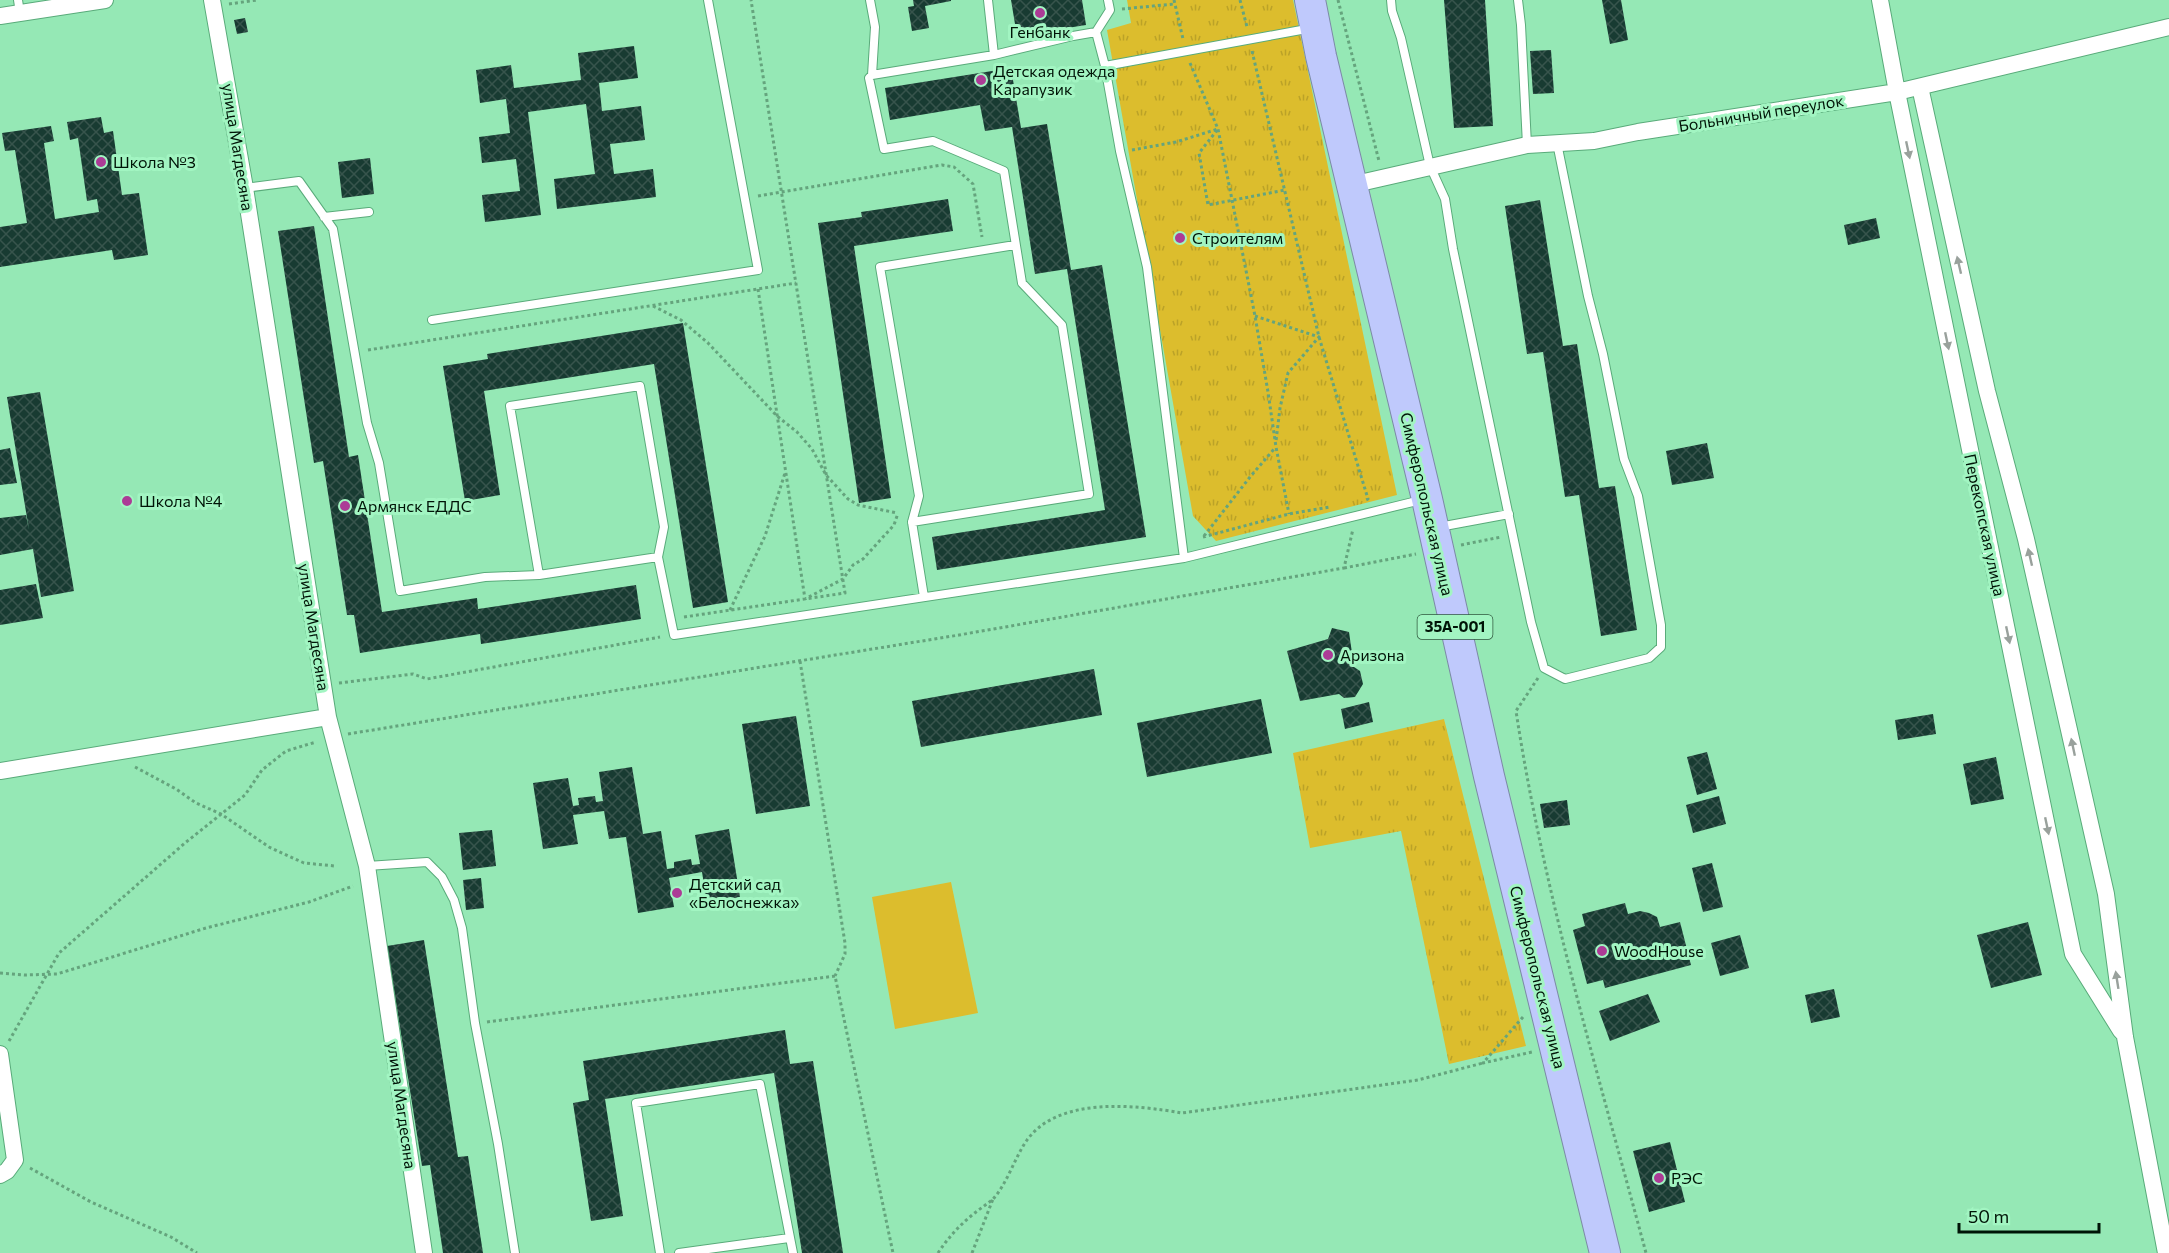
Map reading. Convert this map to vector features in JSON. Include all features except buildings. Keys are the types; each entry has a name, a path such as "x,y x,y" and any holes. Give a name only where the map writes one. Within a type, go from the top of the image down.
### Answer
{"highway":[{"name":"Симферопольская улица","path":"1312,14 1434,528 1489,777 1605,1253"}],"street":[{"path":"0,16 19,7 105,0"},
{"name":"Перекопская улица","path":"1880,0 2073,954 2125,1037"},
{"name":"улица Магдесяна","path":"214,3 328,717 368,874 424,1253"},
{"name":"Больничный переулок","path":"1351,185 1527,145 1594,141 1638,132 1897,92 2169,27"},
{"name":"Перекопская улица","path":"1920,87 1987,391 2026,539 2106,894 2125,1037 2166,1253"},
{"path":"0,771 328,717"},
{"path":"0,1175 7,1171 15,1160 1,1058"}],"lane":[{"path":"432,320 758,270 708,0"},
{"path":"870,0 875,27 872,75 869,78 884,149 933,141 1004,171 1022,284 1062,325 1089,494 912,522"},
{"path":"988,0 994,55"},
{"path":"1108,0 1110,10 1096,32 1105,66 1120,152 1147,267 1184,558"},
{"path":"1391,0 1430,166 1445,199 1452,249 1531,622 1544,668 1564,679 1649,658 1661,647 1661,626 1638,496 1624,459 1557,143"},
{"path":"1518,0 1527,145"},
{"path":"1105,66 1250,41 1312,14"},
{"path":"872,75 994,55 1096,32"},
{"path":"245,188 299,181 333,229 367,423 379,463 400,591 485,578 538,575 658,557"},
{"path":"324,218 369,212"},
{"path":"924,597 912,522 919,496 880,267 1015,244"},
{"path":"538,575 510,406 640,386 664,527 658,557 674,635 1184,558 1427,499"},
{"path":"1434,528 1509,514"},
{"path":"368,874 427,862 442,877 454,900 462,928 475,1023 516,1253"},
{"path":"660,1253 636,1103 760,1084 793,1253"},
{"path":"679,1253 789,1238"}],"path":[{"path":"214,3 257,0"},
{"path":"677,613 686,617 845,593 751,0"},
{"path":"1,1058 58,953 245,795 262,770 286,751 333,736 800,661 1344,568 1359,501 1368,499 1319,337 1240,0"},
{"path":"1338,0 1383,178"},
{"path":"1110,10 1174,2 1186,53 1218,129 1289,514"},
{"path":"1218,129 1199,153 1208,205 1285,190"},
{"path":"1120,152 1176,142 1218,129"},
{"path":"745,198 942,165 954,167 973,184 985,250"},
{"path":"354,352 796,283"},
{"path":"758,289 805,599"},
{"path":"651,305 681,320 708,343 777,416 797,432 812,449 826,475 848,499 858,505 898,513 912,522"},
{"path":"1254,316 1319,337"},
{"path":"1319,337 1288,373 1280,408 1276,447 1203,537 1289,514 1336,506"},
{"path":"730,610 765,536 786,472"},
{"path":"805,599 843,579 853,565 863,559 894,525 898,513"},
{"path":"323,685 413,674 427,679 674,635"},
{"path":"800,661 845,943 845,954 835,976 893,1253"},
{"path":"1544,668 1516,711 1522,753 1546,873 1577,1001 1646,1253"},
{"path":"114,752 138,770 176,789 196,803 221,814 260,842 304,863 334,866"},
{"path":"0,973 57,974 207,928 309,902 368,874"},
{"path":"475,1023 835,976"},
{"path":"1483,1063 1530,1009"},
{"path":"972,1253 994,1198 1028,1138 1046,1122 1079,1110 1112,1105 1148,1107 1182,1113 1418,1080 1539,1051"},
{"path":"15,1160 91,1202 171,1237 197,1253"},
{"path":"938,1253 948,1237 994,1198"}],"green space":[{"path":"1127,0 1293,0 1397,495 1216,541 1193,516 1107,30 1131,23"},
{"path":"1444,719 1526,1046 1449,1064 1401,831 1310,848 1293,753"},
{"path":"951,882 978,1013 895,1029 872,897"}],"place":[{"name":"Генбанк","path":"1040,13"},
{"name":"Детская одежда Карапузик","path":"981,80"},
{"name":"Школа №3","path":"101,162"},
{"name":"Строителям","path":"1180,238"},
{"name":"Школа №4","path":"127,501"},
{"name":"Армянск ЕДДС","path":"345,506"},
{"name":"Аризона","path":"1328,655"},
{"name":"Детский сад «Белоснежка»","path":"677,893"},
{"name":"WoodHouse","path":"1602,951"},
{"name":"РЭС","path":"1659,1178"}]}
